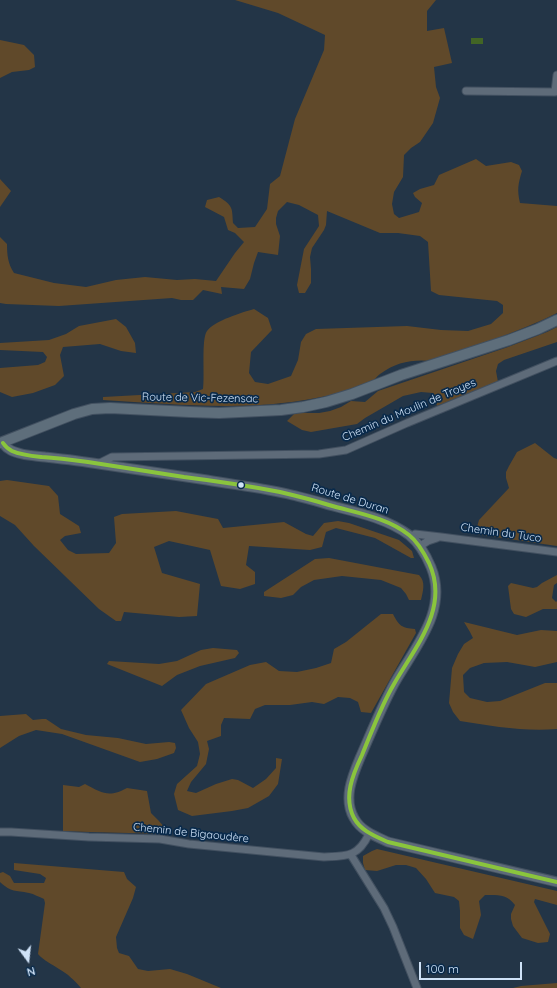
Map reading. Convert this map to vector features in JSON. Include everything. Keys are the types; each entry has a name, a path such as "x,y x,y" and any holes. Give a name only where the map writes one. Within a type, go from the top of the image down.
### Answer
{"main road":[{"name":"Route de Vic-Fezensac","path":"1,443 74,414 92,409 110,408 190,412 240,412 303,408 352,394 401,375 510,340 557,320"}],"street":[{"path":"466,91 555,92 557,75"},
{"name":"Chemin du Moulin de Troyes","path":"98,464 112,457 319,454 346,450 414,420 557,361"},
{"name":"Route de Duran","path":"1,443 10,450 24,455 98,464 291,495 381,520 396,526 420,546 433,572 436,586 434,610 427,629 394,684 350,784 349,800 351,811 359,825 369,834"},
{"name":"Chemin du Tuco","path":"411,537 415,534 557,552"},
{"name":"Chemin du Tuco","path":"420,546 432,539 441,537"},
{"name":"Chemin de Bigaoudère","path":"0,832 160,839 189,844 324,857 351,855"},
{"path":"417,988 384,908 351,855 358,850 369,834 388,842 557,882"}],"shaded area":[{"path":"235,0 436,0 427,11 427,31 444,28 452,63 434,67 436,87 440,98 433,123 420,142 404,155 403,177 394,192 392,204 394,214 399,218 419,212 422,203 413,193 420,189 434,185 439,175 476,159 486,166 511,162 519,165 522,171 518,187 520,203 557,206 557,313 511,333 432,361 418,360 398,364 386,370 370,383 321,397 263,405 237,406 183,405 103,400 103,397 195,392 203,389 204,342 207,331 222,320 254,309 268,318 272,330 251,352 249,373 255,382 268,384 291,376 298,360 301,342 306,334 316,329 407,326 441,330 468,331 491,324 503,313 503,305 497,301 439,295 431,291 428,242 420,236 398,233 380,233 327,211 326,225 312,248 310,257 311,283 305,293 299,293 297,285 304,249 319,226 318,215 299,205 287,202 278,211 276,218 276,224 280,236 278,255 258,252 250,279 244,289 221,287 222,294 203,290 193,300 172,298 59,306 0,303 0,237 7,244 8,259 14,273 54,283 86,287 116,280 145,277 216,281 244,242 235,233 228,230 224,217 205,207 207,200 219,197 227,203 232,210 233,223 238,228 255,227 267,209 270,184 280,176 295,119 324,50 325,35 278,13"},
{"path":"471,38 483,38 483,44 471,44"},
{"path":"0,40 24,45 34,55 35,67 29,70 12,72 0,78"},
{"path":"0,179 11,191 0,207"},
{"path":"116,319 126,327 135,343 136,353 121,351 100,344 63,347 60,355 64,376 55,385 33,393 12,397 0,392 0,368 38,365 45,362 47,357 43,352 0,350 0,343 49,340 66,334 79,326"},
{"path":"557,327 557,342 504,360 498,364 496,371 498,382 437,406 433,393 421,392 403,396 357,424 311,432 302,430 287,421 296,412 319,413 341,407 351,401 365,402 378,391 508,347"},
{"path":"535,443 557,459 557,546 475,534 479,520 509,488 506,472 517,452"},
{"path":"7,480 49,486 58,496 60,514 79,526 81,533 65,536 60,540 68,550 76,554 109,553 116,543 114,517 122,514 176,511 218,519 223,528 284,522 306,534 313,536 324,523 338,521 349,523 399,540 412,551 414,558 411,558 375,538 336,528 326,532 322,547 310,550 249,546 246,565 255,572 255,584 240,589 221,586 210,550 169,541 154,547 162,573 200,584 197,616 179,617 124,612 121,621 116,621 99,609 34,546 15,525 0,516 0,481"},
{"path":"329,558 419,575 423,581 421,600 409,600 401,588 381,580 342,576 314,580 301,587 293,595 281,598 264,596 264,592 315,559"},
{"path":"557,575 557,583 554,585 552,598 556,602 557,601 557,609 543,609 526,617 514,614 511,609 508,586 511,583 533,588"},
{"path":"381,614 393,614 401,626 415,629 416,633 371,713 361,712 358,702 350,698 338,697 324,704 312,702 290,705 265,705 255,709 250,719 224,718 221,725 221,736 207,741 209,749 206,764 191,782 187,791 196,793 232,779 238,780 253,788 266,779 276,768 276,758 282,759 278,784 269,796 248,808 192,816 178,810 174,794 177,784 197,766 200,754 198,742 189,728 181,710 206,684 250,665 266,662 279,671 297,672 331,663 334,649 346,642"},
{"path":"464,622 517,635 541,630 557,631 557,662 535,667 507,662 484,663 470,668 463,675 464,692 470,698 487,702 500,701 545,683 557,683 557,729 533,730 496,727 460,721 453,712 449,703 452,668 464,644 473,638"},
{"path":"213,648 237,650 239,653 235,658 200,666 177,675 162,686 107,664 109,661 159,664 177,661 201,650"},
{"path":"26,714 33,720 46,719 61,729 86,735 118,738 146,744 169,742 175,743 176,748 174,753 157,759 140,762 62,734 36,730 19,736 0,748 0,716"},
{"path":"85,784 101,792 110,794 127,788 147,791 151,813 167,830 167,834 63,831 63,785 79,787"},
{"path":"377,849 557,891 557,905 535,899 534,902 550,934 548,942 538,943 522,938 513,926 511,919 511,914 515,905 509,899 498,895 485,895 479,901 481,915 473,939 464,935 460,928 459,901 454,897 435,893 426,879 416,868 406,865 396,865 377,871 365,870 363,856"},
{"path":"14,863 124,872 127,879 136,887 133,898 116,937 119,953 129,956 138,969 148,971 170,969 187,974 221,988 81,988 68,975 45,961 38,954 45,903 44,899 31,893 8,888 0,882 0,873 3,872 10,876 14,883 44,883 46,878 40,874 14,870"},
{"path":"557,983 557,988 513,988 521,986"}],"transit line":[{"path":"3,443 12,451 27,455 88,462 280,492 370,516 391,524 409,535 418,544 429,563 434,580 435,596 433,611 420,641 385,701 355,770 349,794 349,802 354,818 364,830 388,842 557,882"}]}
